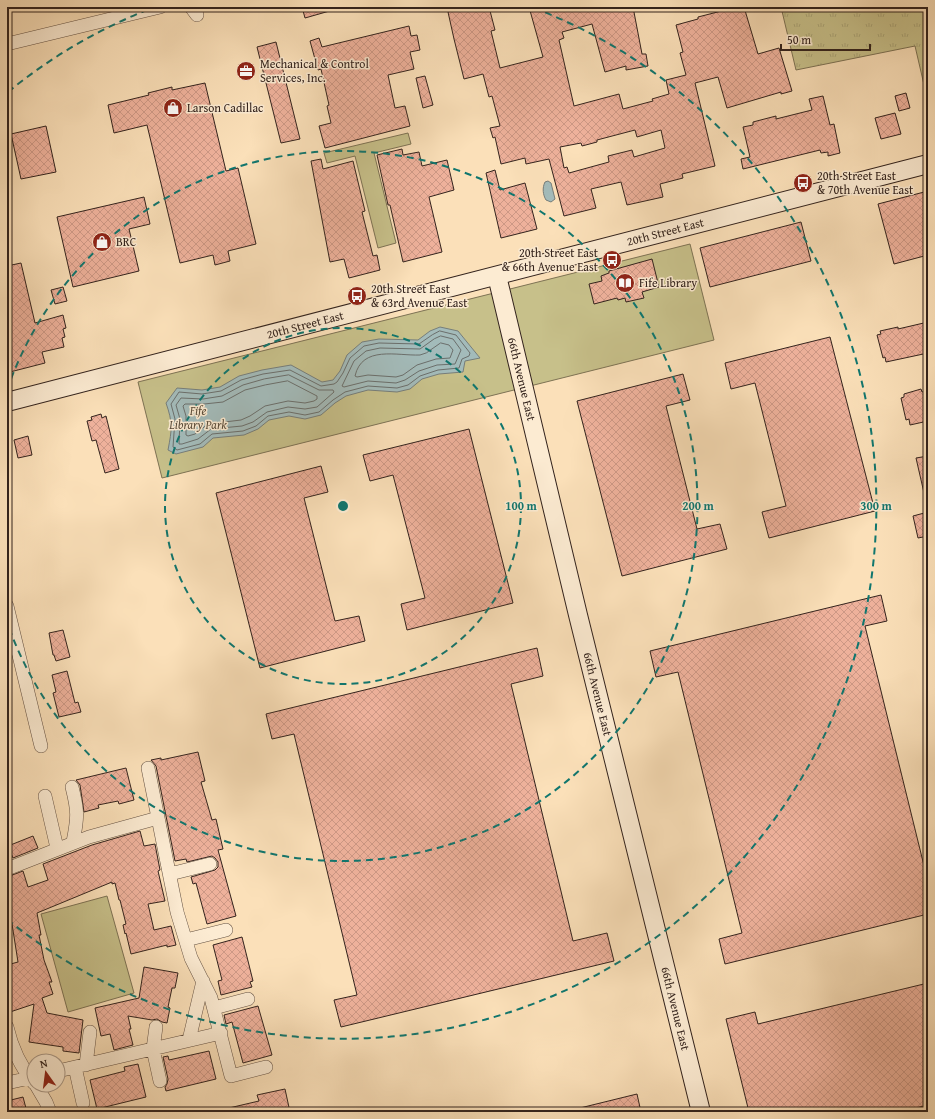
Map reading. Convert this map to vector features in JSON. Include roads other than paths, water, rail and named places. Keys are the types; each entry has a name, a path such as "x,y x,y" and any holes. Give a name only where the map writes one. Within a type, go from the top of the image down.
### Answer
{"main road":[{"name":"20th Street East","path":"7,402 928,164"},
{"name":"66th Avenue East","path":"497,276 571,585 701,1112"}],"street":[{"path":"7,44 160,7"},
{"path":"7,606 41,746"},
{"path":"148,768 177,912 191,958 211,998 231,1076 266,1067"},
{"path":"72,787 78,808 73,842"},
{"path":"44,796 57,848"},
{"path":"7,869 73,842 158,818"},
{"path":"170,874 210,864"},
{"path":"186,940 226,930"},
{"path":"189,1040 202,981"},
{"path":"214,1008 248,999"},
{"path":"7,1027 19,1063 26,1072"},
{"path":"156,1028 153,1049 160,1081"},
{"path":"83,1103 80,1066 90,1032"},
{"path":"66,1069 220,1033"},
{"path":"7,1083 26,1082"},
{"path":"40,1093 50,1112"}],"water":[{"path":"548,181 551,183 555,199 551,202 546,200 543,189 545,182"},
{"path":"440,327 458,331 480,358 465,361 463,372 439,374 422,379 410,389 397,392 368,390 346,396 321,415 305,419 289,416 269,420 258,429 244,435 213,438 203,447 176,454 168,450 171,426 166,403 177,388 202,390 220,387 239,376 291,365 322,382 333,380 340,371 347,355 362,342 379,339 418,340 430,331"}],"place":[{"name":"Mechanical & Control Services, Inc.","path":"246,71"},
{"name":"Larson Cadillac","path":"173,108"},
{"name":"20th Street East & 70th Avenue East","path":"803,183"},
{"name":"BRC","path":"102,242"},
{"name":"20th Street East & 66th Avenue East","path":"612,260"},
{"name":"Fife Library","path":"625,283"},
{"name":"20th Street East & 63rd Avenue East","path":"357,296"}],"park label":[{"name":"Fife Library Park","path":"198,418"}]}
